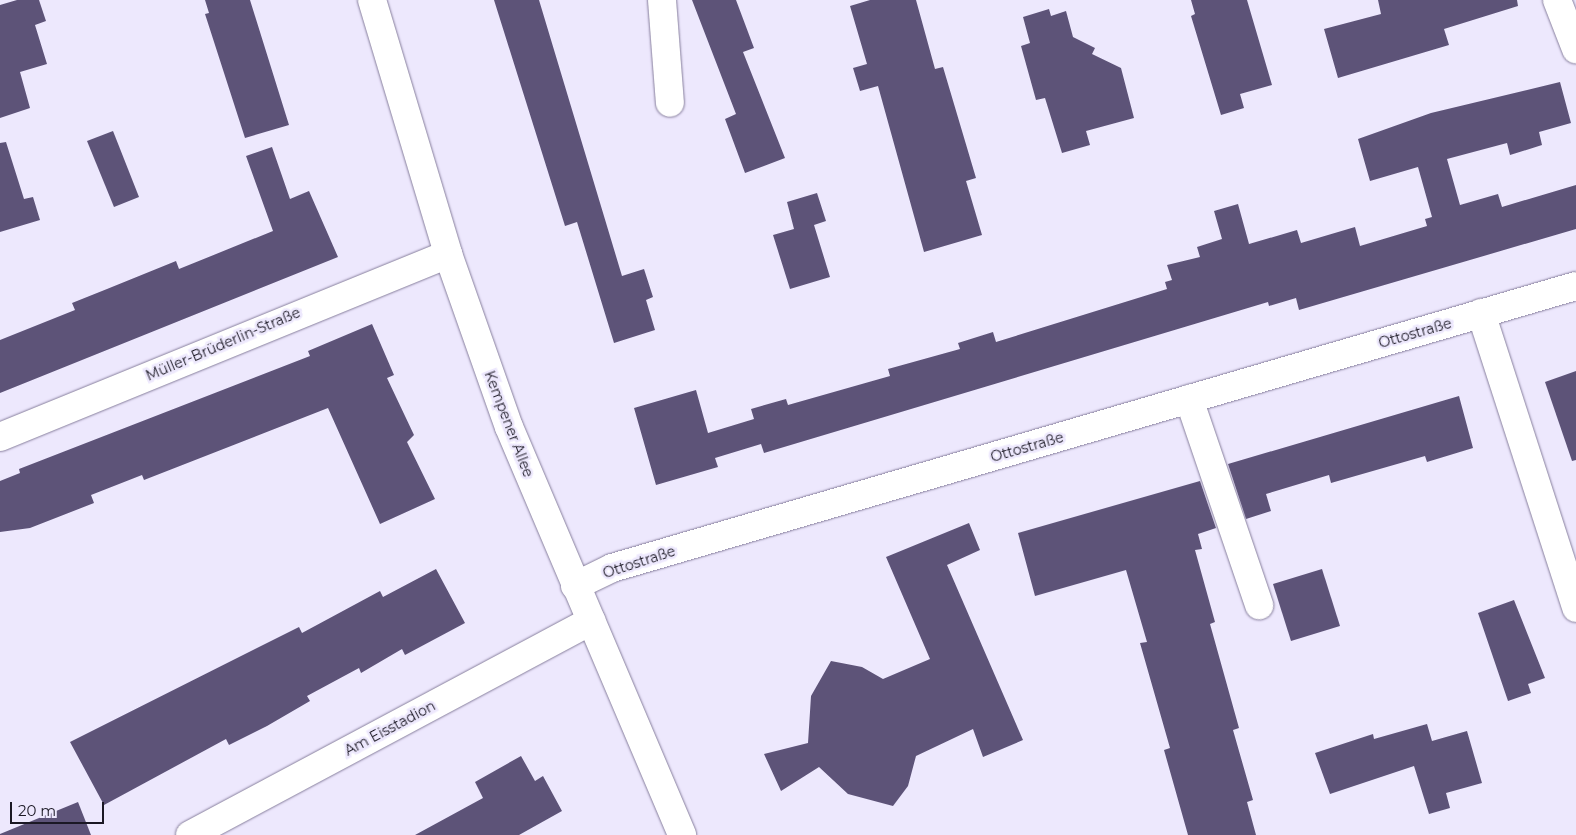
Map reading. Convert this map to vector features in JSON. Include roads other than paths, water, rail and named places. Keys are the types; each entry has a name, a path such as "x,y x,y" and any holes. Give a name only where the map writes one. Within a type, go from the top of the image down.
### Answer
{"street":[{"name":"Kempener Allee","path":"372,0 448,254 509,427 682,835"},
{"path":"662,0 670,103"},
{"path":"1557,0 1576,49"},
{"name":"Müller-Brüderlin-Straße","path":"0,437 448,254"},
{"name":"Ottostraße","path":"575,586 612,568 1576,286"},
{"path":"1481,314 1576,608"},
{"path":"1188,399 1259,605"},
{"name":"Am Eisstadion","path":"197,834 591,621"}]}
